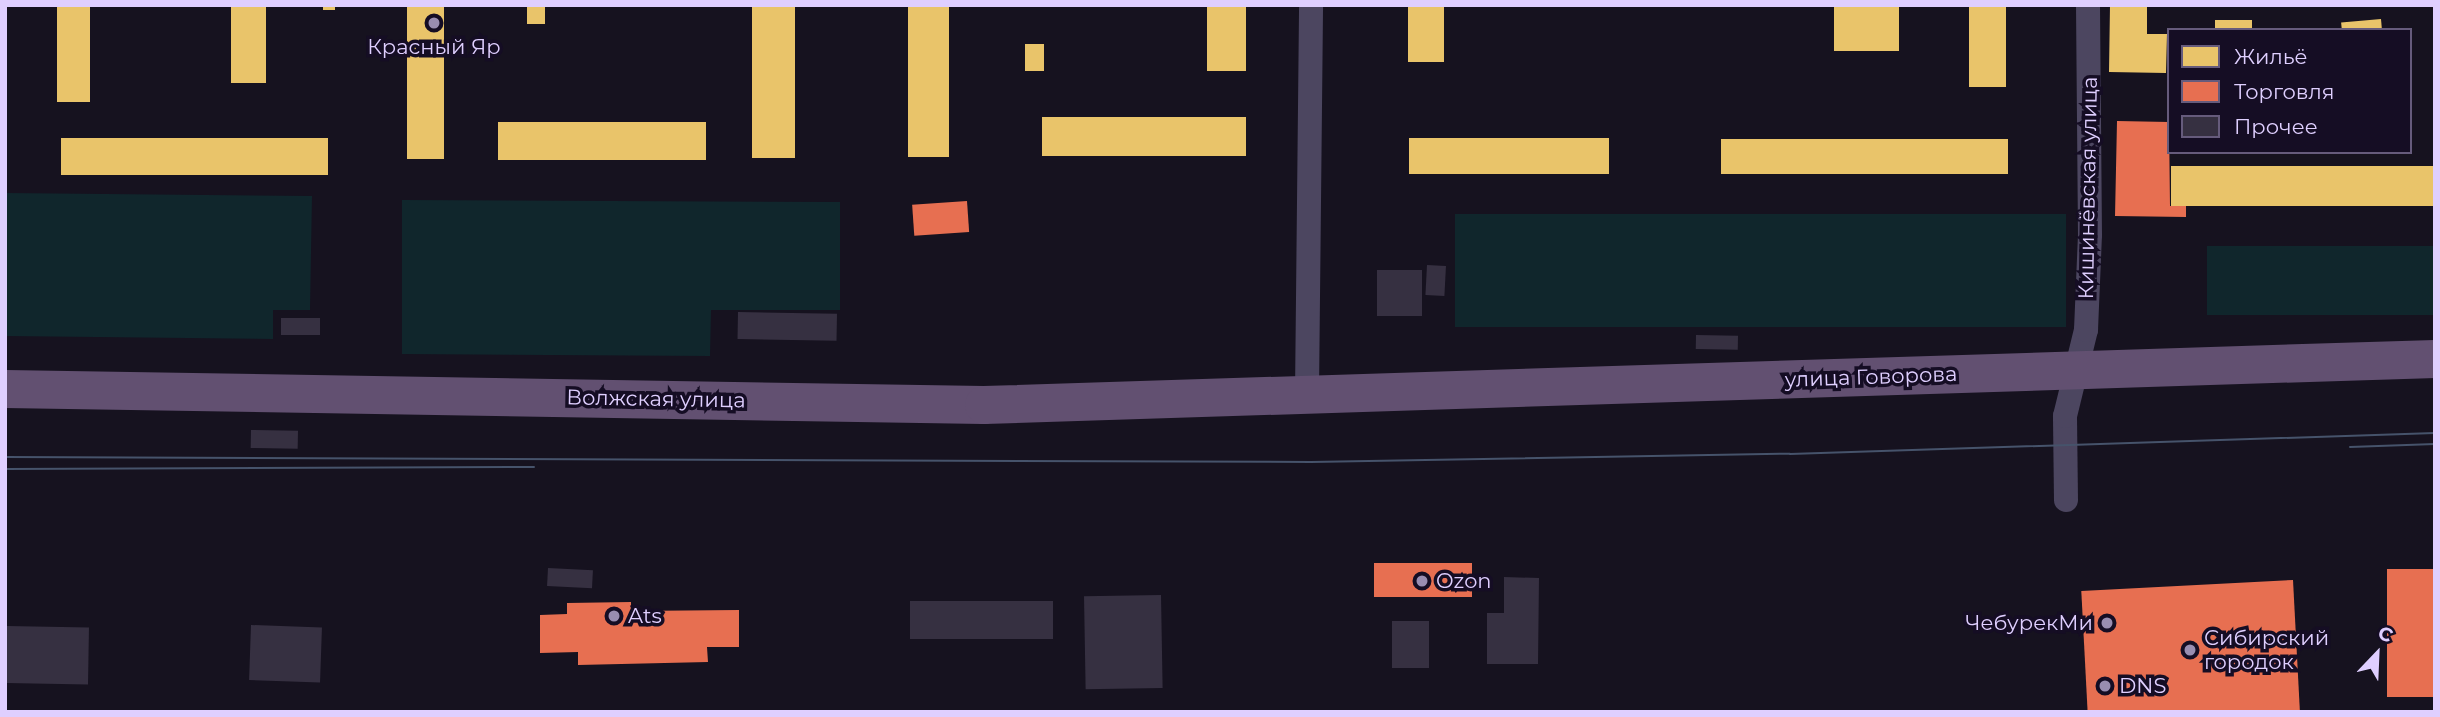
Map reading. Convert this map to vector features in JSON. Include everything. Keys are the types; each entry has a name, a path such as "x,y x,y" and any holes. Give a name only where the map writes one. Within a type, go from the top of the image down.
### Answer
{"main road":[{"name":"улица Говорова","path":"1307,393 2435,359"},
{"name":"Волжская улица","path":"5,389 984,405 1307,393"}],"street":[{"path":"1307,393 1311,5"},
{"name":"Кишинёвская улица","path":"2066,500 2065,416 2086,330 2090,235 2088,5"}],"shaded area":[{"path":"5,193 312,196 310,310 273,310 273,339 5,336"},
{"path":"402,200 840,202 840,310 711,310 710,356 402,354"},
{"path":"1455,214 2066,214 2066,327 1455,327"},
{"path":"2207,246 2435,246 2435,315 2207,315"}],"building: Жильё":[{"path":"57,5 90,5 90,102 57,102"},
{"path":"231,5 266,5 266,83 231,83"},
{"path":"323,5 335,5 335,10 323,10"},
{"path":"407,5 444,5 444,159 407,159"},
{"path":"752,5 795,5 795,158 752,158"},
{"path":"908,5 949,5 949,157 908,157"},
{"path":"1207,5 1246,5 1246,71 1207,71"},
{"path":"1408,5 1444,5 1444,62 1408,62"},
{"path":"1834,5 1899,5 1899,51 1834,51"},
{"path":"1969,5 2006,5 2006,87 1969,87"},
{"path":"2110,5 2147,5 2147,34 2167,34 2166,73 2109,72"},
{"path":"527,6 545,6 545,24 527,24"},
{"path":"2381,19 2382,28 2342,28 2341,22"},
{"path":"2215,20 2252,20 2252,28 2215,28"},
{"path":"1025,44 1044,44 1044,71 1025,71"},
{"path":"1042,117 1246,117 1246,156 1042,156"},
{"path":"498,122 706,122 706,160 498,160"},
{"path":"61,138 328,138 328,175 61,175"},
{"path":"1409,138 1609,138 1609,174 1409,174"},
{"path":"1721,139 2008,139 2008,174 1721,174"},
{"path":"2171,166 2435,166 2435,206 2171,206"}],"building: Торговля":[{"path":"2117,121 2167,122 2170,206 2186,206 2186,217 2115,216"},
{"path":"967,201 969,232 914,236 912,205"},
{"path":"1374,563 1472,563 1472,597 1374,597"},
{"path":"2387,569 2435,569 2435,697 2387,697"},
{"name":"Сибирский городок","path":"2293,580 2300,712 2088,712 2081,591"},
{"path":"631,602 631,611 739,610 739,647 707,647 708,662 578,665 578,652 540,653 540,615 567,614 567,603"}],"building: Прочее":[{"path":"1427,265 1446,266 1444,296 1425,295"},
{"path":"1377,270 1422,270 1422,316 1377,316"},
{"path":"738,312 837,314 837,341 738,339"},
{"path":"281,318 320,318 320,335 281,335"},
{"path":"1696,335 1738,336 1738,350 1696,349"},
{"path":"251,430 298,431 298,449 251,448"},
{"path":"548,568 593,570 592,588 547,586"},
{"path":"1504,577 1539,578 1538,664 1487,664 1487,613 1504,613"},
{"path":"1161,595 1163,688 1086,689 1084,596"},
{"path":"910,601 1053,601 1053,639 910,639"},
{"path":"1392,621 1429,621 1429,668 1392,668"},
{"path":"251,625 322,627 320,682 249,680"},
{"path":"7,626 89,627 88,684 6,683"}],"tram line":[{"path":"5,457 1311,462 1790,454 2435,433"},
{"path":"2350,447 2435,444"},
{"path":"5,469 534,467"}],"place":[{"name":"Красный Яр","path":"434,23"},
{"name":"Ozon","path":"1422,581"},
{"name":"Ats","path":"614,616"},
{"name":"ЧебурекМи","path":"2107,623"},
{"name":"Сибирский городок","path":"2190,650"},
{"name":"DNS","path":"2105,686"}]}
